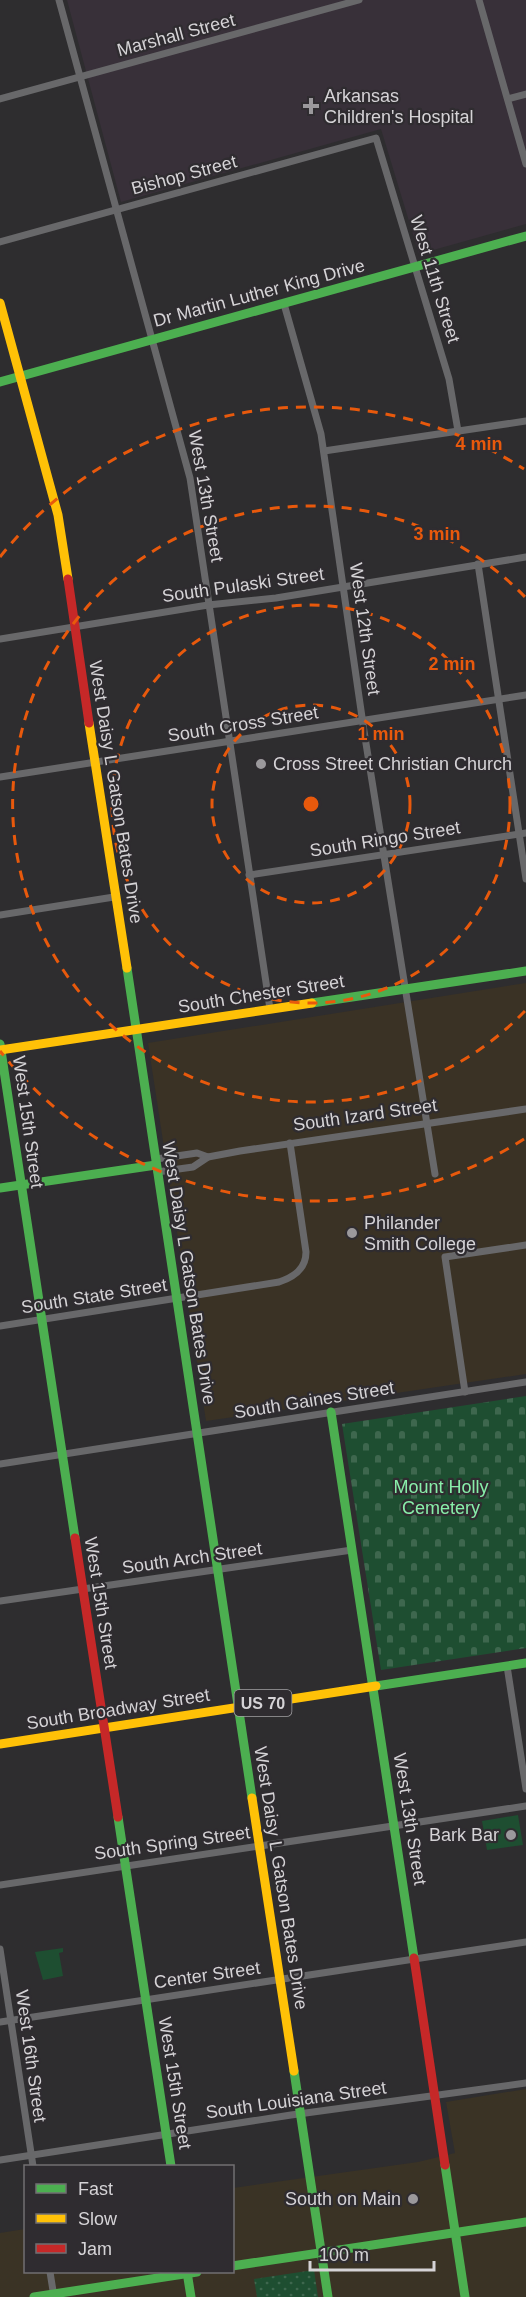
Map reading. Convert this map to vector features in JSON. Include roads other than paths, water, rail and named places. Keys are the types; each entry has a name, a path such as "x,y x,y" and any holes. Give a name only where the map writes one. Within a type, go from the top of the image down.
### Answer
{"street":[{"name":"West 13th Street","path":"59,0 190,478 270,1009"},
{"name":"Marshall Street","path":"0,99 80,75 359,0"},
{"path":"479,0 526,164"},
{"path":"508,99 526,94"},
{"name":"Bishop Street","path":"0,242 376,138"},
{"name":"West 11th Street","path":"376,138 449,379 458,431"},
{"name":"Dr Martin Luther King Drive","path":"0,382 526,236"},
{"name":"West Daisy L Gatson Bates Drive","path":"0,303 55,500 328,2297"},
{"name":"West 12th Street","path":"284,304 318,421 324,451 404,989 408,1001 435,1174"},
{"path":"324,451 526,421"},
{"name":"South Pulaski Street","path":"0,639 208,605 276,598 526,557"},
{"path":"478,564 498,699 523,834 526,879"},
{"name":"South Cross Street","path":"0,777 526,695"},
{"name":"South Ringo Street","path":"249,875 523,834"},
{"path":"0,915 114,897"},
{"name":"South Chester Street","path":"0,1048 136,1030 526,971"},
{"name":"West 15th Street","path":"0,1048 171,2165"},
{"name":"South Izard Street","path":"156,1166 193,1167 208,1157 526,1109"},
{"name":"South State Street","path":"0,1326 279,1282 298,1273 304,1263 306,1252 290,1143"},
{"name":"South Izard Street","path":"0,1188 156,1166 197,1154 208,1157"},
{"path":"465,1392 445,1257 526,1245"},
{"name":"South Gaines Street","path":"0,1464 526,1382"},
{"name":"West 13th Street","path":"331,1412 465,2297"},
{"name":"South Arch Street","path":"0,1601 352,1550"},
{"name":"South Broadway Street","path":"0,1744 526,1663"},
{"path":"507,1666 526,1789"},
{"name":"South Spring Street","path":"0,1885 394,1824 526,1806"},
{"name":"Center Street","path":"0,2022 526,1942"},
{"name":"West 16th Street","path":"0,1949 33,2165"},
{"name":"South Louisiana Street","path":"0,2160 435,2094 526,2083"},
{"path":"234,2266 526,2222"},
{"path":"50,2273 54,2295"},
{"path":"34,2297 185,2273"},
{"path":"191,2273 191,2297"}],"place":[{"name":"Arkansas Children's Hospital","path":"311,106"},
{"name":"Cross Street Christian Church","path":"261,764"},
{"name":"Philander Smith College","path":"352,1233"},
{"name":"Bark Bar","path":"511,1835"},
{"name":"South on Main","path":"413,2199"}],"park label":[{"name":"Mount Holly Cemetery","path":"441,1497"}]}
